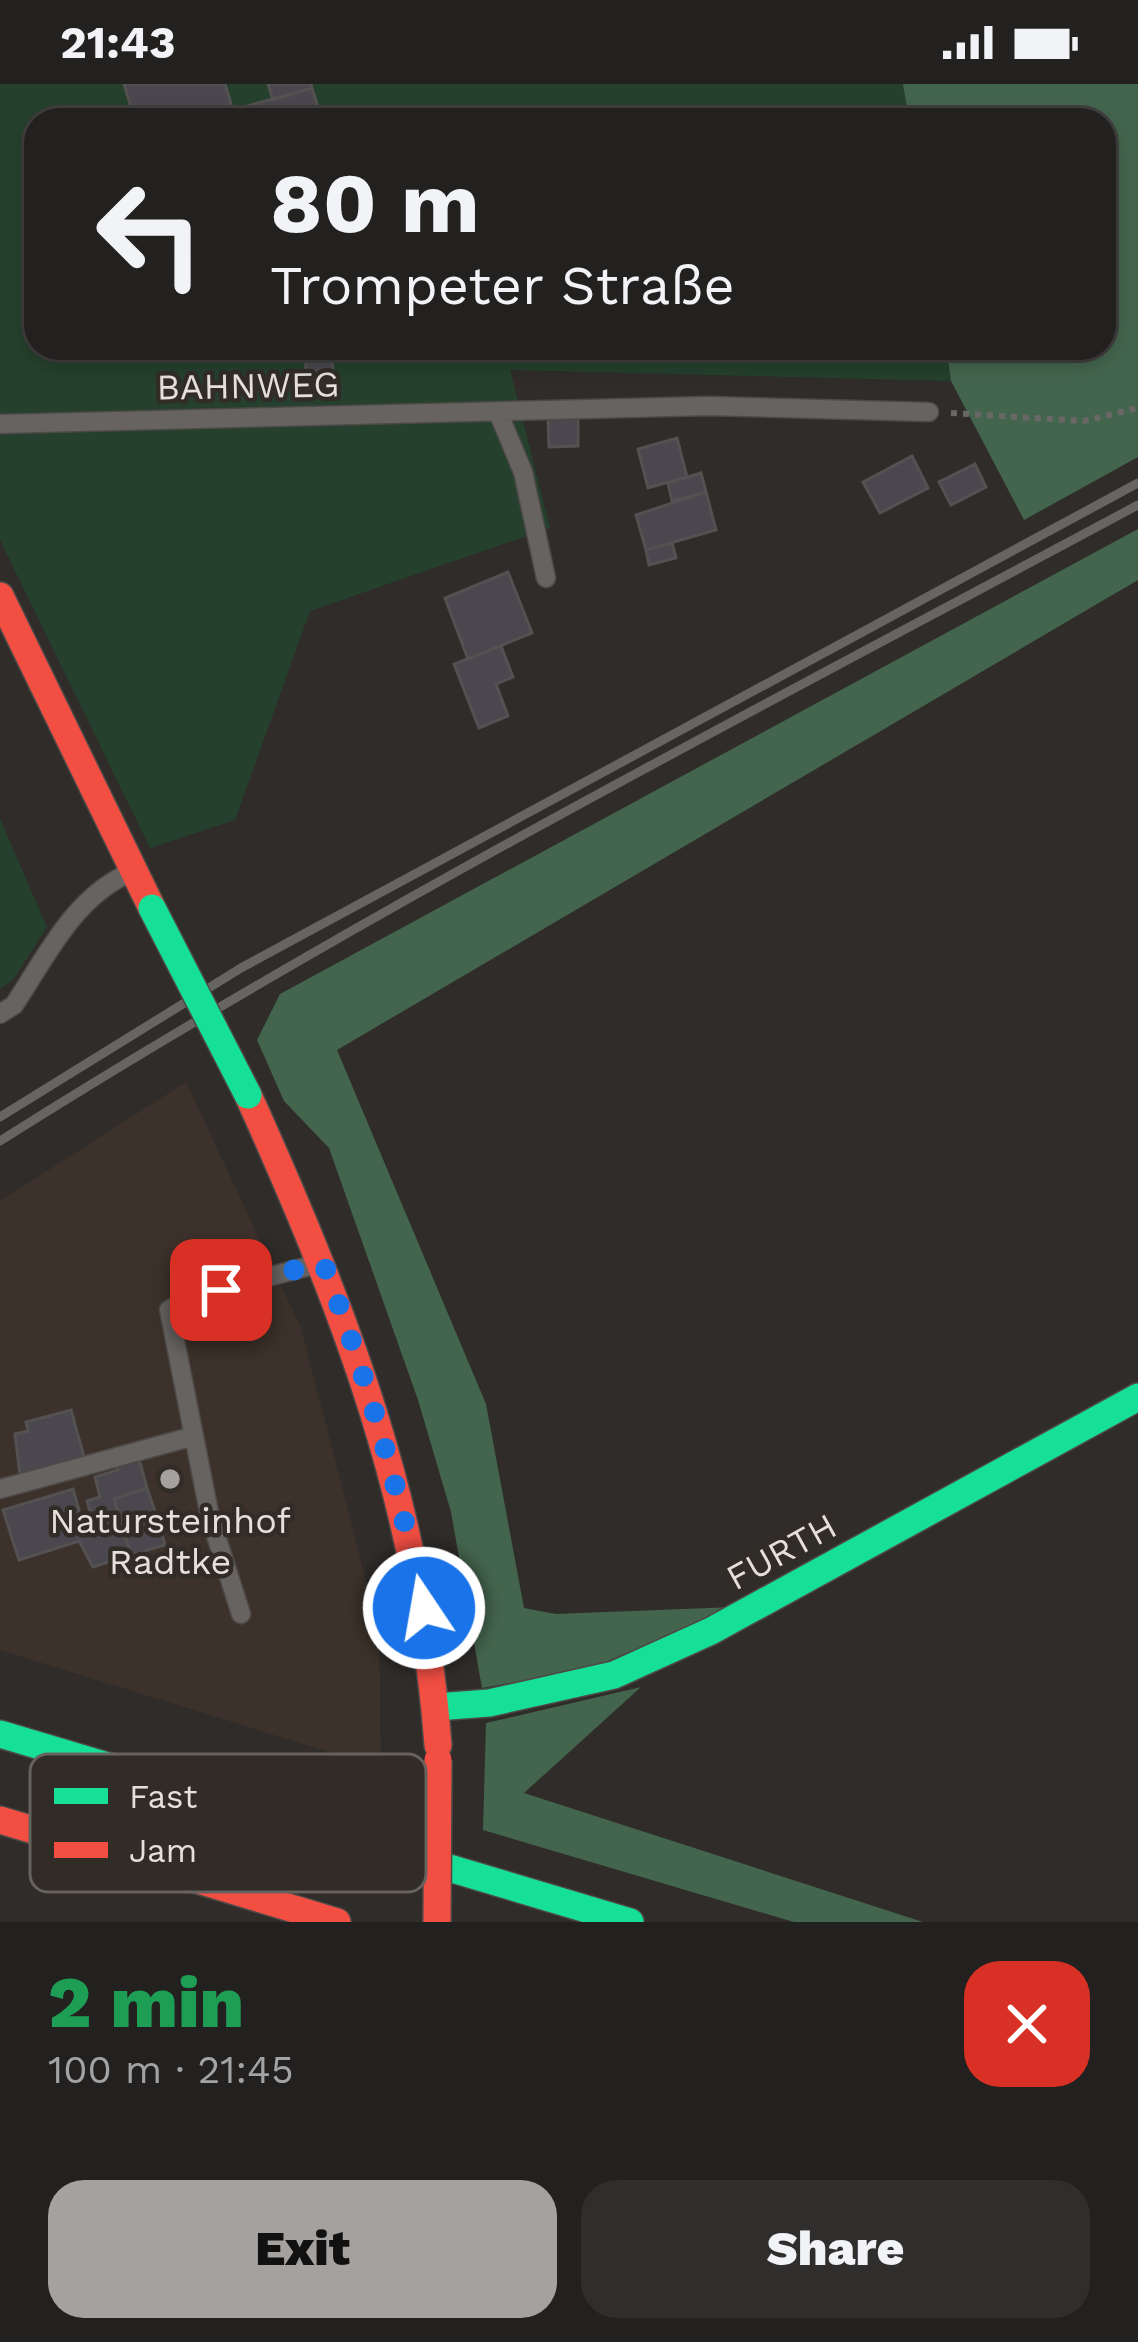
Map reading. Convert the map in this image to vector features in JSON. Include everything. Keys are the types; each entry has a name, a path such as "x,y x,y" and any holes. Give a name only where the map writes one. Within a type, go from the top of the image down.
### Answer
{"main road":[{"path":"0,596 248,1095 360,1358 400,1490 424,1608 436,1707 437,1922"},
{"name":"FURTH","path":"436,1707 489,1703 614,1675 711,1630 1138,1397"},
{"path":"0,1734 67,1754"},
{"path":"0,1820 30,1829"},
{"path":"426,1861 630,1922"},
{"path":"238,1892 337,1922"}],"lane":[{"name":"BAHNWEG","path":"0,424 708,406 929,412"},
{"path":"498,412 523,472 545,578"},
{"path":"0,1014 14,1005 79,908 108,883 133,871"},
{"path":"241,1614 210,1517 169,1310 189,1298 323,1262"},
{"path":"0,1489 194,1436"}],"path":[{"path":"929,412 1084,421 1138,408"}],"shaded area":[{"name":"Natursteinhof Radtke","path":"186,1082 301,1328 379,1631 381,1754 336,1754 0,1650 0,1201"}],"green space":[{"path":"0,84 903,84 907,108 24,108 24,360 947,360 951,381 510,370 550,528 310,611 235,820 150,848 0,540"},
{"path":"903,84 1138,84 1138,457 1024,520 951,381 948,360 1116,360 1116,108 907,108"},
{"path":"1138,529 1138,580 337,1050 486,1404 524,1608 556,1614 734,1607 589,1669 482,1688 451,1512 418,1400 329,1148 284,1101 257,1040 280,994"},
{"path":"0,819 47,927 13,980 0,989"},
{"path":"641,1687 524,1793 923,1922 794,1922 483,1830 486,1723"}],"building":[{"path":"124,84 225,84 232,108 128,108"},
{"path":"268,84 311,84 312,88 273,100"},
{"path":"312,88 318,108 240,108"},
{"path":"306,360 332,360 333,370 306,372"},
{"path":"578,417 578,446 549,447 548,418"},
{"path":"677,438 687,477 648,488 638,449"},
{"path":"912,456 928,488 880,513 863,482"},
{"path":"975,464 986,487 951,505 939,482"},
{"path":"701,473 706,492 672,501 668,483"},
{"path":"706,492 716,530 646,550 636,515"},
{"path":"672,543 676,558 649,565 646,550"},
{"path":"508,572 532,633 468,659 445,598"},
{"path":"501,646 513,677 496,684 508,716 479,728 454,664"},
{"path":"71,1410 84,1457 20,1475 15,1434 28,1431 26,1422"},
{"path":"138,1456 147,1488 114,1499 131,1555 93,1567 79,1541 19,1560 3,1510 73,1489 83,1524 93,1522 87,1501 100,1497 95,1477 118,1470 116,1463"},
{"path":"147,1488 157,1517 122,1527 114,1499"},
{"path":"157,1517 165,1545 131,1555 122,1527"}],"railway":[{"path":"0,1117 241,968 1138,483"},
{"path":"0,1141 421,892 1138,505"}],"traffic: fast":[{"path":"152,908 248,1095"},
{"path":"436,1707 489,1703 614,1675 711,1631 1138,1397"},
{"path":"0,1734 67,1754"},
{"path":"426,1861 630,1922"}],"traffic: jam":[{"path":"0,596 152,908"},
{"path":"248,1095 316,1254 373,1411 415,1573 438,1745"},
{"path":"437,1922 438,1760"},
{"path":"0,1820 30,1829"},
{"path":"238,1892 337,1922"}],"place":[{"name":"Natursteinhof Radtke","path":"170,1479"}],"route":[{"path":"221,1290 323,1262 360,1358 400,1490 424,1608"}]}
